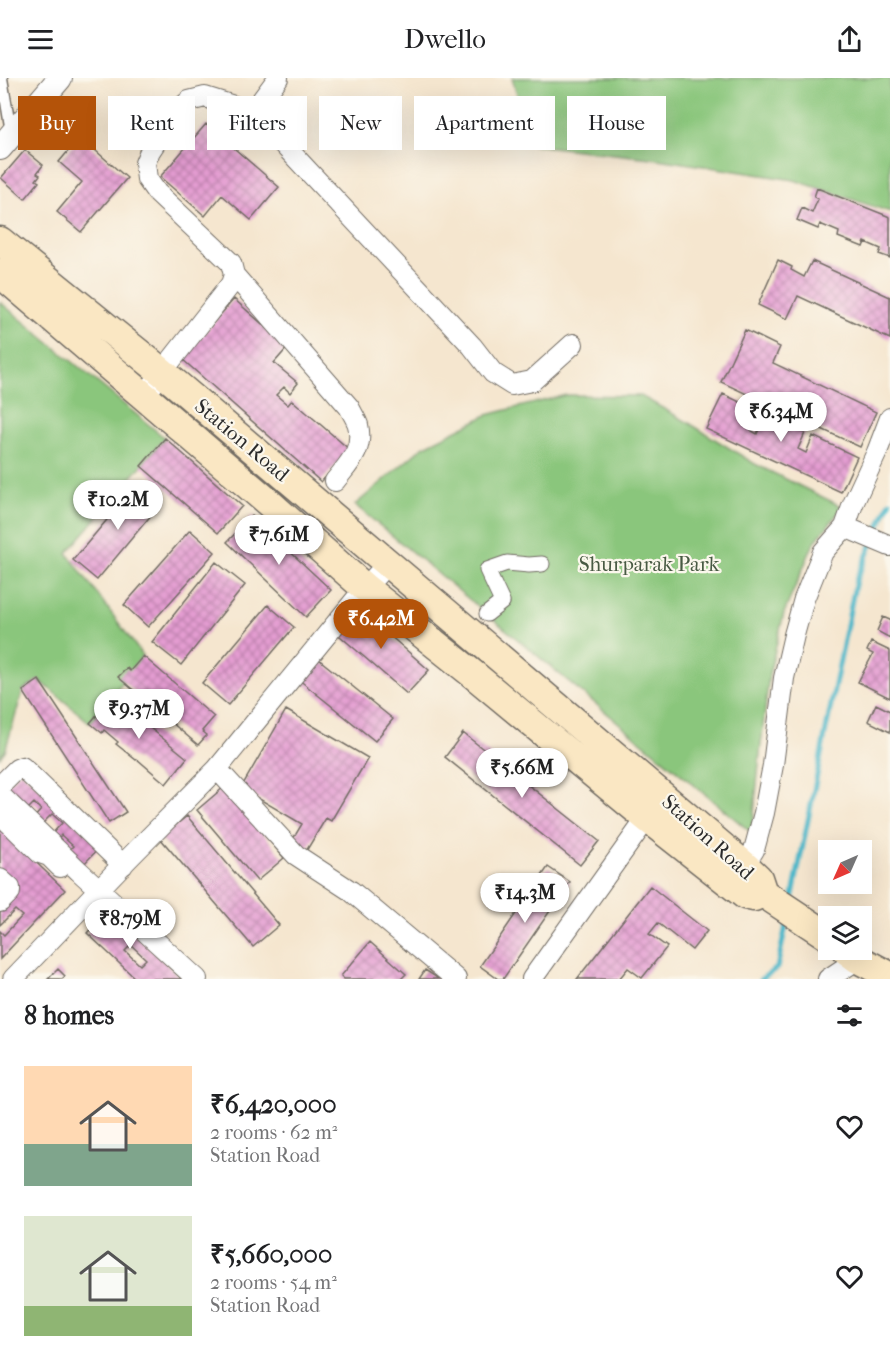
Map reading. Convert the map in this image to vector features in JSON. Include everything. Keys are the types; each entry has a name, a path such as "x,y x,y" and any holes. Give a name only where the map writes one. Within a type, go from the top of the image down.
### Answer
{"main road":[{"name":"Station Road","path":"0,241 162,372 387,564 479,625 494,654 656,808"},
{"name":"Station Road","path":"0,273 365,588 474,675 656,808 738,875 758,878 766,895 818,929"},
{"path":"312,540 332,517"},
{"path":"474,675 494,654"},
{"path":"862,960 890,976"}],"street":[{"path":"6,142 60,78"},
{"path":"265,96 278,78"},
{"path":"207,98 189,101 176,113 150,150 145,163 147,178 157,193 231,263 234,275 349,407 358,424 359,441 355,456 335,481"},
{"path":"289,150 472,346 493,373 512,385 532,381 573,344"},
{"path":"144,397 231,284 234,275"},
{"path":"738,875 754,850 764,813 773,765 784,678 804,599 823,552 849,528 853,504 890,418"},
{"path":"849,528 890,546"},
{"path":"479,625 502,602 487,570 507,563 542,564"},
{"path":"13,979 217,769 387,564"},
{"path":"0,786 22,767 123,864"},
{"path":"217,769 296,855 351,891 456,979"},
{"path":"0,795 79,871 96,893"},
{"path":"532,979 656,808"},
{"path":"0,814 40,853 49,855 197,979"},
{"path":"0,879 10,888 10,892 0,902"},
{"path":"828,979 846,960"}],"lane":[{"path":"2,78 6,142"}],"green space":[{"path":"512,78 890,78 890,212 794,180 651,158 578,150 666,150 666,96 567,96 567,149 555,147 555,96 518,96"},
{"path":"0,302 165,438 67,553 143,656 90,723 39,680 23,690 5,751 0,757"},
{"name":"Shurparak Park","path":"566,395 641,396 755,464 843,507 814,543 784,613 769,675 752,833 355,505 423,447 487,415"}],"building":[{"path":"206,124 207,150 236,150 279,187 251,220 222,195 205,216 160,177 183,150 195,150 195,137"},
{"path":"25,150 43,165 37,173 40,175 36,180 39,182 25,199 1,178"},
{"path":"69,150 95,150 127,178 81,232 57,212 82,182 59,162"},
{"path":"817,188 890,217 890,258 879,254 881,249 865,242 863,247 838,237 839,232 820,224 818,229 797,220 802,208 812,213 818,199 814,197"},
{"path":"778,260 792,267 791,270 804,277 812,261 890,297 890,339 798,296 787,319 758,305"},
{"path":"234,299 288,347 274,363 298,383 290,393 284,387 276,395 288,405 292,400 350,450 321,482 182,359"},
{"path":"745,330 780,347 773,363 876,412 860,447 721,382"},
{"path":"723,394 761,412 752,431 757,434 766,414 805,433 798,449 806,453 813,436 857,457 841,492 706,429"},
{"path":"165,438 242,506 218,533 141,466"},
{"path":"139,482 162,502 97,580 73,560"},
{"path":"252,516 331,590 306,617 227,542"},
{"path":"190,530 215,552 148,627 124,605"},
{"path":"216,562 245,585 181,665 152,642"},
{"path":"268,605 294,627 228,705 202,683"},
{"path":"355,605 429,670 407,694 333,630"},
{"path":"883,617 890,620 890,638 877,631"},
{"path":"871,642 890,651 890,698 858,682 873,654 867,651"},
{"path":"143,656 214,717 202,731 207,735 198,745 118,677 127,668 130,671"},
{"path":"316,657 393,719 375,741 298,679"},
{"path":"39,680 126,812 109,823 23,691"},
{"path":"112,697 187,758 166,784 116,744 118,742 104,730 102,733 90,723"},
{"path":"876,704 890,711 890,732 868,721"},
{"path":"286,710 368,758 331,821 326,818 305,853 290,844 302,824 241,788"},
{"path":"463,733 599,841 580,865 445,757"},
{"path":"21,771 101,846 82,866 67,852 73,846 61,835 56,841 50,836 62,823 52,814 40,826 33,819 41,810 34,803 25,812 2,790"},
{"path":"224,787 284,858 257,881 197,810"},
{"path":"187,816 279,925 253,947 160,838"},
{"path":"0,828 65,890 0,959 0,931 4,935 22,916 15,910 0,925"},
{"path":"548,867 570,882 503,979 498,979 480,966"},
{"path":"650,886 707,931 692,950 658,923 649,934 667,947 642,978 628,968 619,979 577,979"},
{"path":"109,910 182,979 136,979 87,933","holes":["131,945 146,959 140,965 125,951"]},
{"path":"370,942 406,974 401,979 344,979 341,976"},
{"path":"58,969 65,976 62,979 48,979"},
{"path":"425,970 439,979 419,979"}],"waterway":[{"path":"792,900 856,580 890,502"},
{"path":"761,979 777,968 787,921"}]}
